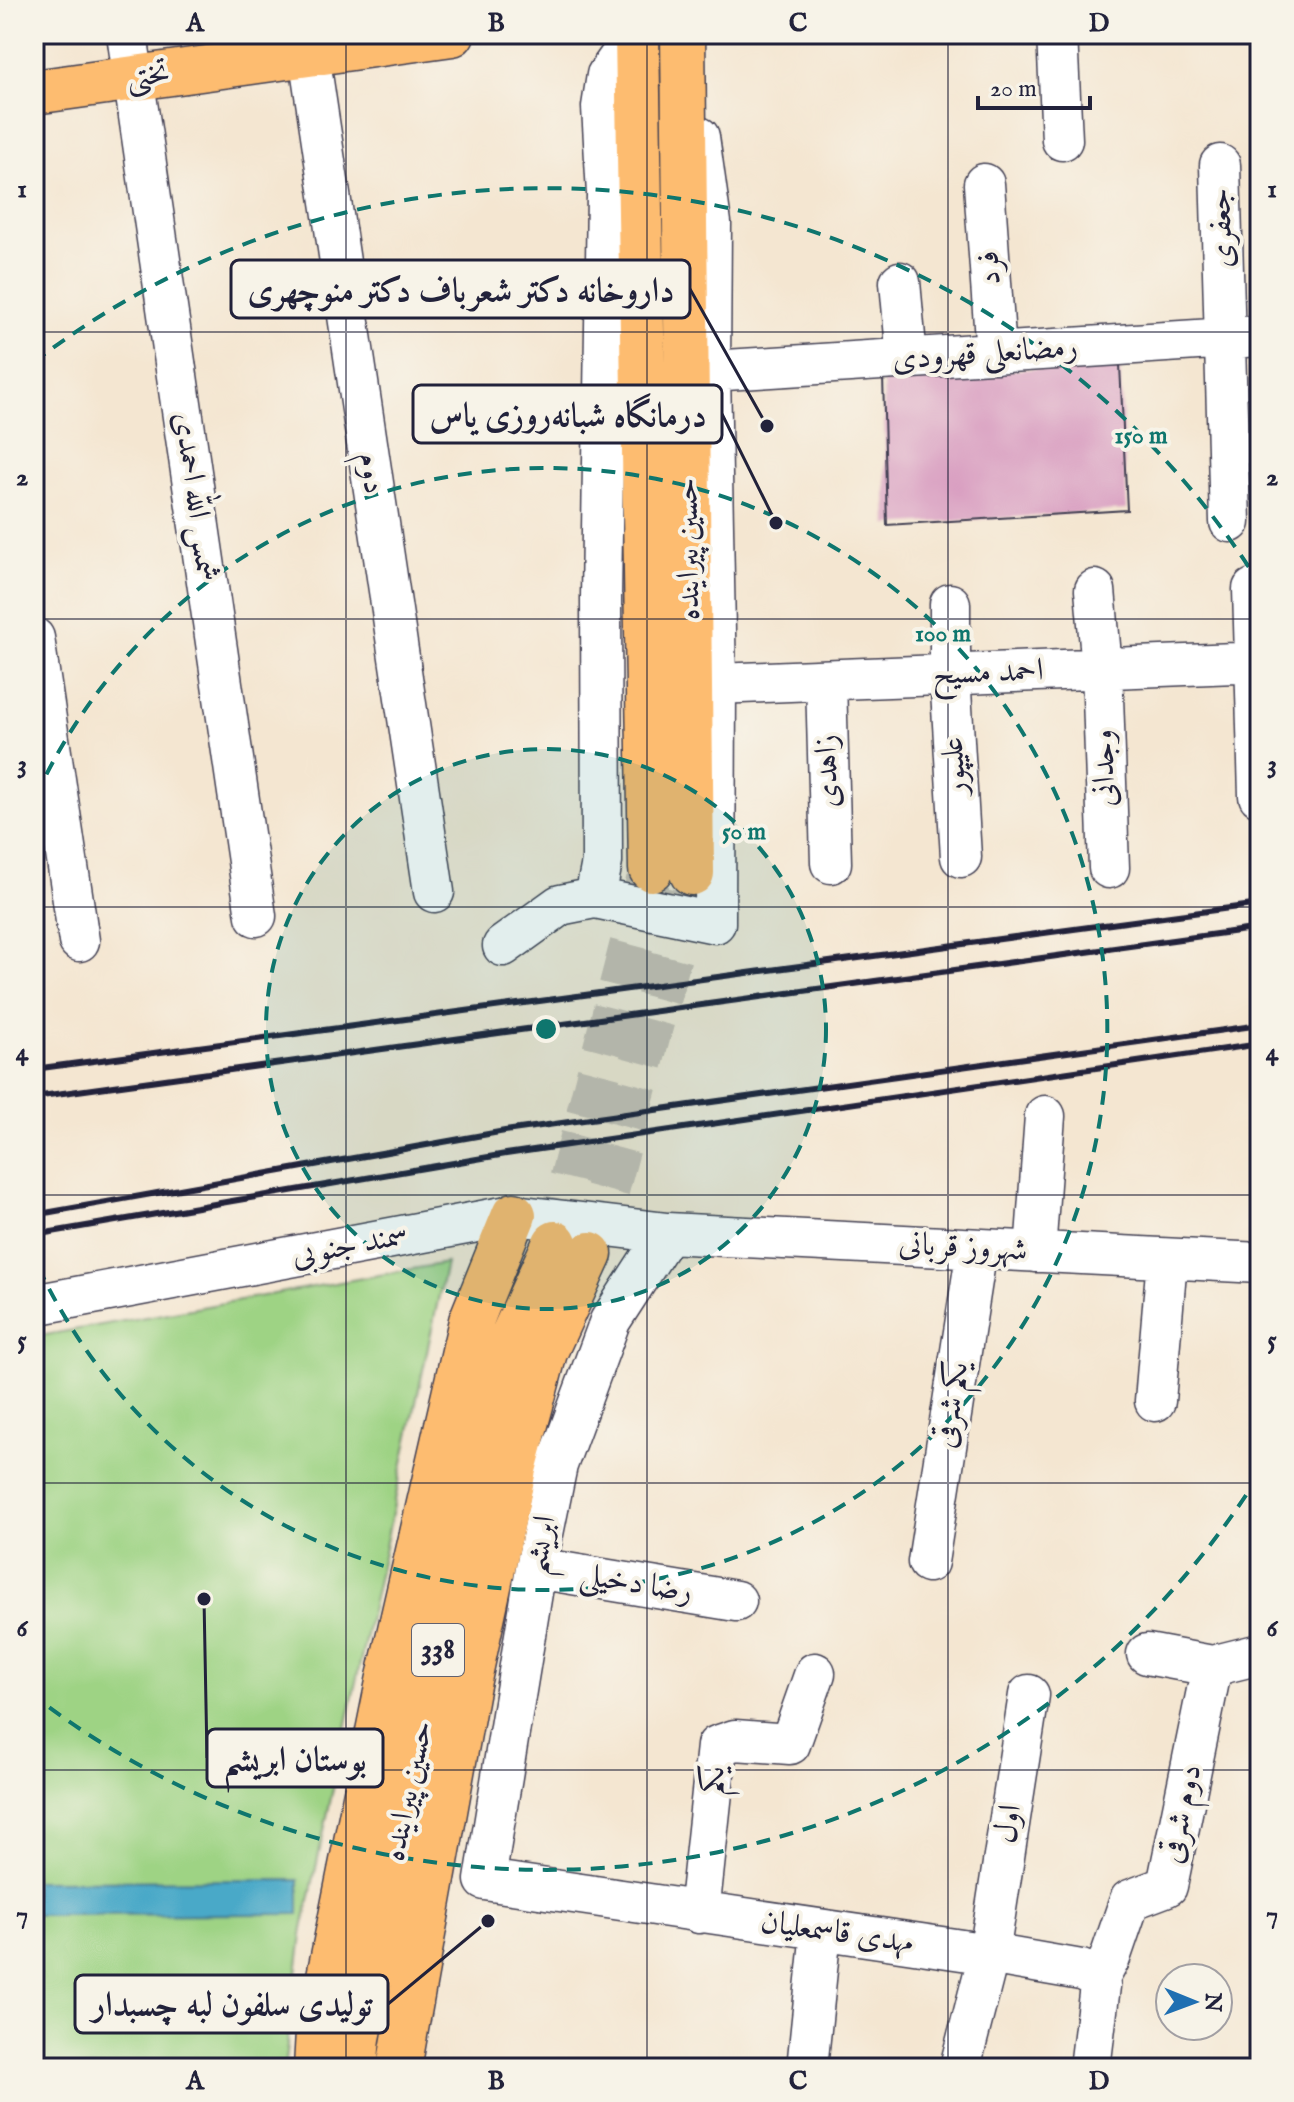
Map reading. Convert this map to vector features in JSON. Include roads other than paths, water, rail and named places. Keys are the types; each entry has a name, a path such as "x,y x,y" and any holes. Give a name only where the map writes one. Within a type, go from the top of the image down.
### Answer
{"main road":[{"name":"تختی","path":"34,92 133,78 307,44 452,34"},
{"name":"حسین پیراینده","path":"637,39 672,871 684,34"},
{"path":"316,2068 321,2016 388,1682 440,1450 471,1321 514,1215"},
{"name":"حسین پیراینده","path":"355,2068 358,2038 478,1461 511,1339 572,1248 514,1469 466,1694 399,2068"}],"street":[{"name":"شمس الله احمدی","path":"127,34 256,916"},
{"path":"503,946 560,905 595,898 715,923 711,223 684,34"},
{"path":"1057,34 1062,140"},
{"path":"595,898 602,862 601,598 607,194 602,107 607,75 637,39"},
{"name":"دوم","path":"307,44 434,892"},
{"name":"جعفری","path":"1220,165 1243,338 1230,522"},
{"name":"فرد","path":"984,184 996,353"},
{"path":"900,282 907,359"},
{"name":"رمضانعلی قهرودی","path":"710,371 1243,338"},
{"path":"1253,589 1258,662 1259,796"},
{"name":"وجدانی","path":"1095,590 1102,668 1109,868"},
{"name":"علیپور","path":"950,604 950,674 961,857"},
{"path":"34,638 79,941"},
{"name":"احمد مسیح","path":"716,684 1258,662"},
{"name":"زاهدی","path":"826,680 831,863"},
{"path":"1035,1252 1045,1116"},
{"name":"سمند جنوبی","path":"34,1305 514,1215 667,1233"},
{"name":"شهروز قربانی","path":"667,1233 1260,1263"},
{"name":"ابریشم","path":"485,1880 536,1568 557,1465 610,1321 667,1233"},
{"name":"یکم شرقی","path":"928,1562 977,1249"},
{"path":"1155,1401 1167,1259"},
{"name":"رضا دخیلی","path":"536,1568 736,1601"},
{"path":"1147,1654 1212,1666 1260,1654"},
{"name":"دوم شرقی","path":"1097,1982 1110,1958 1130,1900 1167,1886 1212,1666"},
{"name":"یکم","path":"699,1913 717,1746 735,1740 790,1744 815,1673"},
{"name":"اول","path":"961,2063 989,1954 1029,1695"},
{"name":"مهدی قاسمعلیان","path":"485,1880 989,1954 1081,1970 1092,1975 1097,1982"},
{"path":"807,2068 821,1931"},
{"path":"1090,2068 1101,1997 1097,1982"}],"water":[{"path":"299,1880 299,1914 34,1915 34,1881"}],"tunnel":[{"path":"555,1243 651,869"},
{"path":"590,1254 692,873"}],"railway":[{"path":"34,1069 1260,904"},
{"path":"34,1097 1260,928"},
{"path":"34,1215 505,1131 1260,1025"},
{"path":"34,1235 506,1154 1260,1044"}],"place":[{"name":"داروخانه دکتر شعرباف دکتر منوچهری","path":"767,426"},
{"name":"درمانگاه شبانه‌روزی یاس","path":"776,523"},
{"name":"بوستان ابریشم","path":"204,1599"},
{"name":"تولیدی سلفون لبه‌ چسبدار","path":"488,1921"}]}
